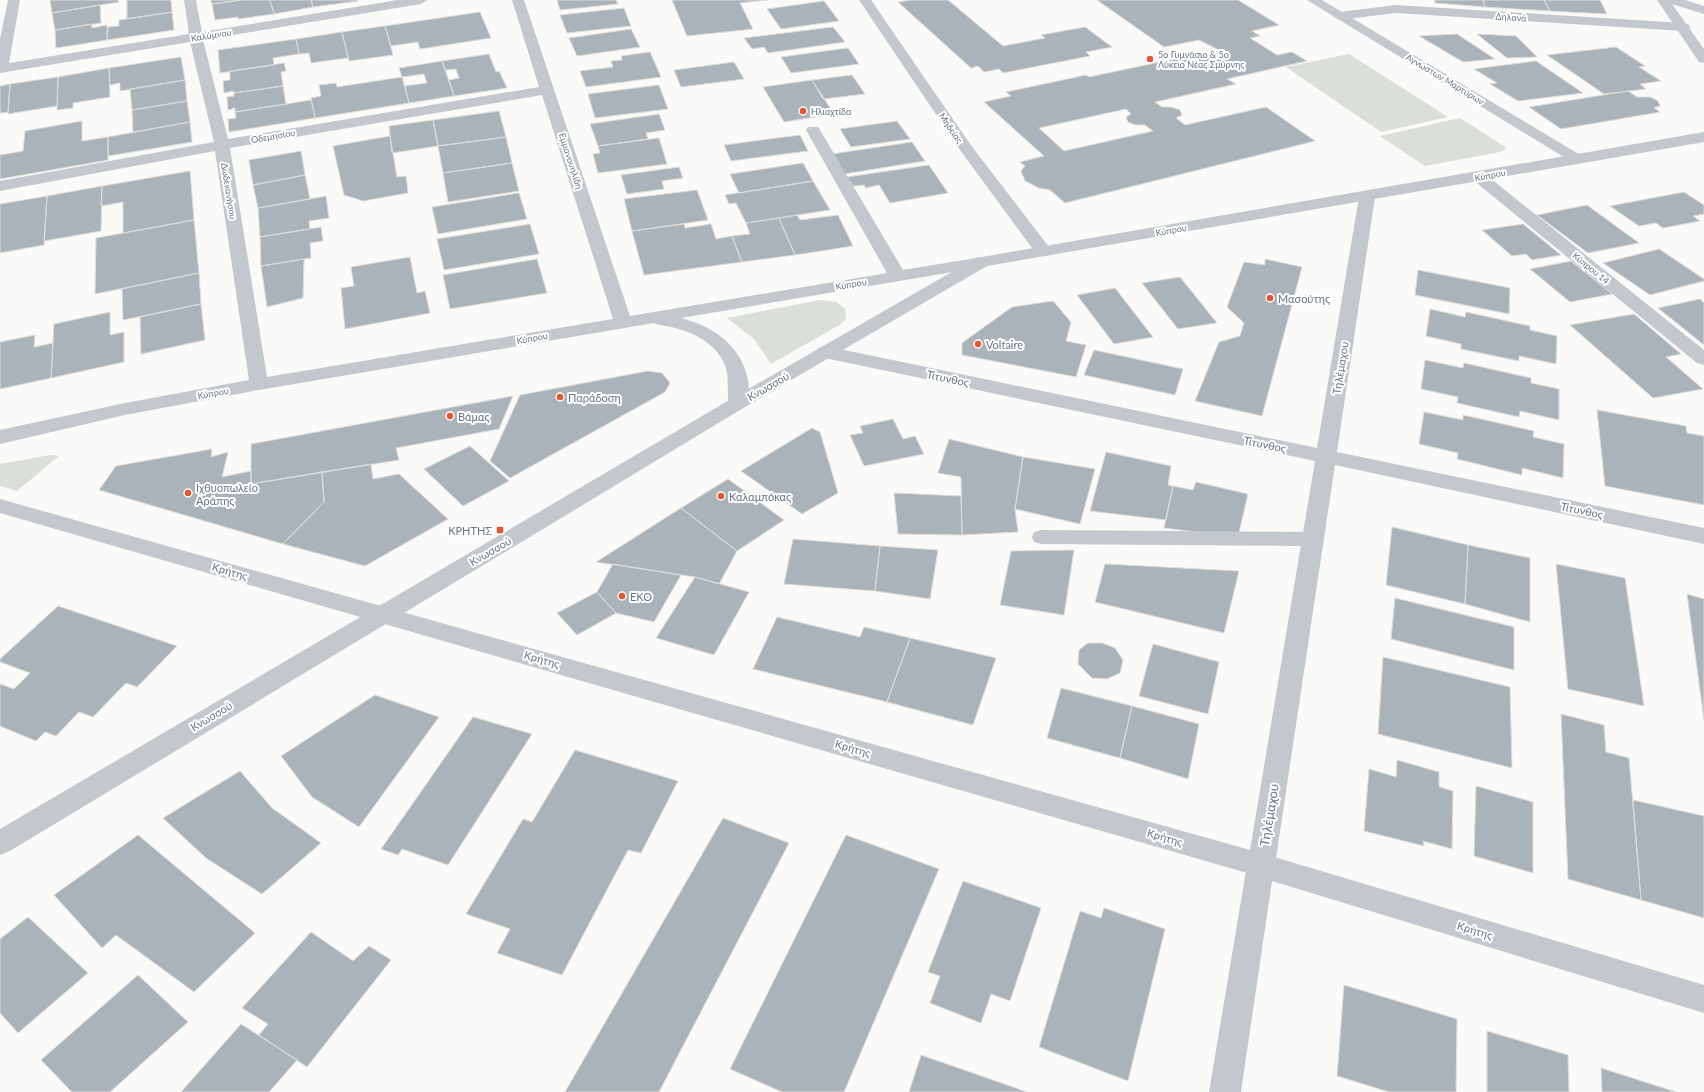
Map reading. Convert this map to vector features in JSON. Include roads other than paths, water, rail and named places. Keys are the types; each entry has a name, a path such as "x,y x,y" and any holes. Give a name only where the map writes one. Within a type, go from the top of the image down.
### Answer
{"street":[{"path":"0,69 14,0"},
{"name":"Δωδεκανήσου","path":"190,0 196,37 222,145 260,384"},
{"name":"Καλύμνου","path":"0,69 421,0"},
{"name":"Εμμανουηλίδη","path":"518,0 624,322"},
{"name":"Μηδείας","path":"865,0 964,148 1043,251"},
{"name":"Αγνώστων Μαρτύρων","path":"1313,0 1578,159"},
{"path":"1663,0 1704,59"},
{"path":"1672,0 1704,10"},
{"name":"Δηλανά","path":"1339,16 1396,9 1683,27"},
{"name":"Οδεμησίου","path":"0,186 222,145 547,90"},
{"path":"813,130 898,276"},
{"name":"Κύπρου","path":"0,437 125,409 260,384 1367,197 1704,137"},
{"name":"Κύπρου 14","path":"1478,177 1704,359"},
{"name":"Τηλέμαχου","path":"1225,1092 1367,197"},
{"name":"Κνωσσού","path":"0,843 738,403 982,262"},
{"path":"646,318 690,326 716,341 728,351 735,362 740,376 741,388 738,403"},
{"name":"Τίτυνθος","path":"825,352 1704,536"},
{"name":"Κρήτης","path":"0,506 1261,864 1704,999"}],"lane":[{"path":"1041,537 1312,539"}],"place":[{"name":"5ο Γυμνάσιο & 5ο Λύκειο Νέας Σμύρνης","path":"1150,59"},
{"name":"Ηλιαχτίδα","path":"803,111"},
{"name":"Μασούτης","path":"1270,298"},
{"name":"Voltaire","path":"978,344"},
{"name":"Παράδοση","path":"560,397"},
{"name":"Βάμας","path":"450,416"},
{"name":"Ιχθυοπωλείο Αράπης","path":"188,493"},
{"name":"Καλαμπόκας","path":"721,496"},
{"name":"ΚΡΗΤΗΣ","path":"500,530"},
{"name":"EKO","path":"622,596"}]}
